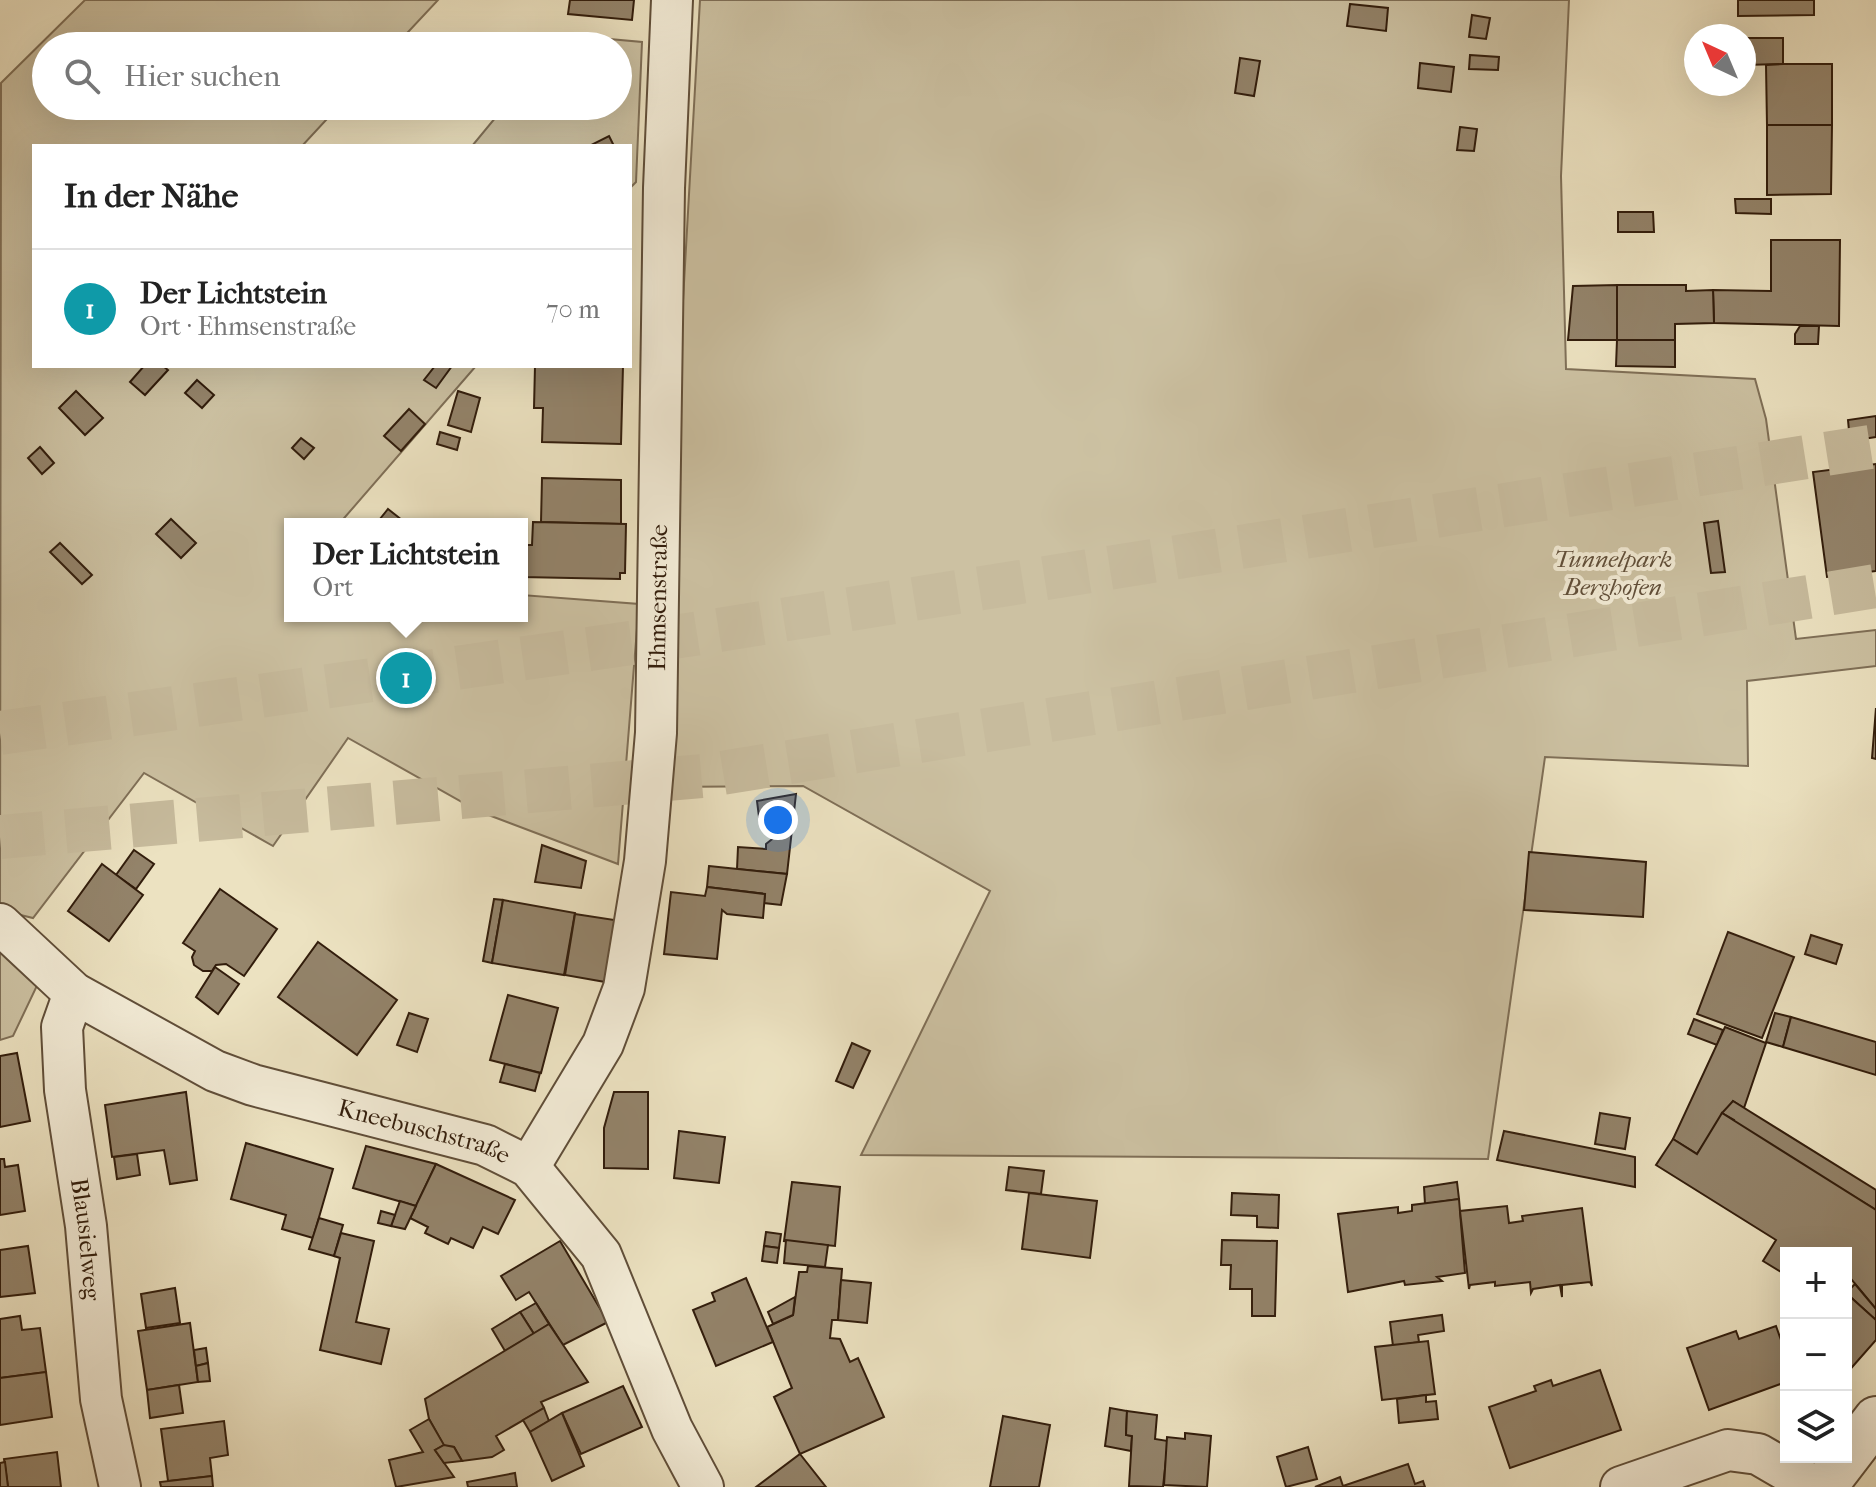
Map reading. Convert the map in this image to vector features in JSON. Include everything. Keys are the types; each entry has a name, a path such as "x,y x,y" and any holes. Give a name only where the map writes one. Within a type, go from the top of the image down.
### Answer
{"street":[{"name":"Ehmsenstraße","path":"529,1167 603,1044 624,988 645,861 656,733 664,188 672,0"},
{"name":"Kneebuschstraße","path":"0,924 74,993 215,1071 253,1085 485,1145 529,1167 601,1255 672,1429 703,1487"},
{"name":"Blausielweg","path":"74,993 62,1027 65,1090 86,1226 101,1399 120,1487"},
{"path":"1824,1487 1876,1419"},
{"path":"1621,1487 1728,1450 1758,1454 1815,1487"}],"green space":[{"path":"85,0 438,0 408,32 53,32"},
{"name":"Tunnelpark Berghofen","path":"700,0 1569,0 1561,176 1566,369 1755,379 1766,419 1796,639 1876,630 1876,666 1747,681 1748,766 1545,757 1488,1159 861,1155 990,891 803,786 659,787 663,654"},
{"path":"632,41 642,42 636,182 632,186 632,144 474,144 493,120 632,120"},
{"path":"32,52 32,120 326,120 304,144 32,144 32,368 474,368 344,518 284,518 284,622 528,622 528,595 639,604 618,864 478,811 348,738 273,846 144,773 33,918 0,910 1,83"},
{"path":"0,926 43,973 13,1036 0,1040"}],"building":[{"path":"570,0 634,0 632,20 568,14"},
{"path":"1738,0 1814,0 1814,15 1738,16"},
{"path":"1350,4 1388,8 1386,31 1347,26"},
{"path":"1472,15 1490,18 1486,39 1469,37"},
{"path":"1756,38 1783,38 1783,64 1756,65"},
{"path":"1470,55 1499,57 1498,70 1469,69"},
{"path":"1240,58 1260,61 1254,96 1235,93"},
{"path":"1420,63 1454,67 1451,92 1418,88"},
{"path":"1832,64 1832,125 1767,125 1766,65"},
{"path":"1767,125 1832,125 1831,194 1767,195"},
{"path":"1460,127 1477,129 1474,151 1457,150"},
{"path":"609,136 613,144 593,144"},
{"path":"1735,199 1771,199 1771,214 1736,213"},
{"path":"1618,212 1653,212 1654,232 1618,232"},
{"path":"1771,240 1840,240 1839,326 1714,323 1713,290 1771,291"},
{"path":"1617,285 1686,285 1686,291 1713,290 1714,323 1675,324 1675,340 1617,340"},
{"path":"1617,285 1617,340 1568,340 1573,286"},
{"path":"1800,326 1819,326 1818,344 1795,344 1795,334"},
{"path":"1617,340 1675,340 1675,367 1616,366"},
{"path":"142,368 168,370 145,395 130,382"},
{"path":"433,368 451,368 436,388 424,380"},
{"path":"535,368 623,368 621,444 542,442 543,408 534,408"},
{"path":"197,380 214,395 202,408 185,393"},
{"path":"76,391 103,418 85,435 59,408"},
{"path":"458,391 480,398 471,432 448,425"},
{"path":"409,409 425,424 401,451 384,436"},
{"path":"1876,416 1876,437 1850,441 1848,420"},
{"path":"440,432 460,438 457,450 437,444"},
{"path":"301,438 314,448 304,459 292,448"},
{"path":"40,447 54,463 42,474 28,458"},
{"path":"1876,464 1876,571 1827,577 1813,472"},
{"path":"542,478 621,480 621,524 541,522"},
{"path":"388,509 399,518 381,518"},
{"path":"171,519 196,543 181,558 156,534"},
{"path":"1718,521 1725,572 1711,573 1704,523"},
{"path":"533,522 626,524 625,573 620,573 620,579 528,577 528,545 532,545"},
{"path":"60,543 92,575 82,584 50,552"},
{"path":"1876,708 1876,759 1872,758"},
{"path":"796,794 787,874 737,869 738,847 766,849 766,844 776,836 778,816 759,817 757,801"},
{"path":"542,845 586,861 581,888 535,882"},
{"path":"134,850 154,864 136,889 116,875"},
{"path":"1529,852 1646,862 1643,917 1524,910"},
{"path":"102,864 143,895 109,941 68,911"},
{"path":"709,866 787,874 781,905 764,903 765,894 707,887"},
{"path":"707,887 765,894 763,918 727,914 722,910 717,959 664,954 671,892 705,896"},
{"path":"220,889 277,929 244,976 226,964 216,965 212,971 203,971 194,965 192,957 195,951 183,943"},
{"path":"494,899 503,900 492,963 483,961"},
{"path":"503,900 575,913 564,975 492,963"},
{"path":"575,914 621,921 611,983 565,975"},
{"path":"1728,932 1794,957 1762,1038 1697,1014"},
{"path":"1811,935 1842,945 1836,964 1805,954"},
{"path":"318,942 397,1000 357,1055 278,997"},
{"path":"215,967 239,984 218,1014 196,997"},
{"path":"508,995 558,1008 541,1073 490,1060"},
{"path":"409,1013 428,1019 417,1052 397,1045"},
{"path":"1775,1013 1791,1017 1783,1047 1766,1042"},
{"path":"1791,1017 1876,1042 1876,1075 1783,1047"},
{"path":"1694,1019 1723,1030 1717,1045 1688,1034"},
{"path":"1725,1027 1766,1043 1744,1108 1733,1101 1697,1154 1673,1139"},
{"path":"852,1043 870,1051 853,1088 836,1081"},
{"path":"17,1053 30,1121 0,1127 0,1056"},
{"path":"505,1064 540,1073 535,1091 500,1082"},
{"path":"186,1092 197,1180 170,1184 164,1150 112,1157 105,1105"},
{"path":"614,1092 648,1092 648,1169 604,1168 604,1128"},
{"path":"1733,1101 1876,1190 1876,1210 1733,1123 1734,1120 1722,1113"},
{"path":"1600,1113 1630,1118 1625,1149 1595,1144"},
{"path":"1722,1113 1876,1210 1876,1309 1852,1280 1852,1247 1780,1247 1780,1271 1763,1261 1776,1240 1656,1165 1673,1139 1697,1154"},
{"path":"679,1131 725,1137 719,1183 674,1178"},
{"path":"1504,1131 1635,1157 1635,1187 1497,1160"},
{"path":"246,1143 333,1169 313,1238 282,1229 286,1215 231,1199"},
{"path":"366,1146 436,1164 416,1206 353,1188"},
{"path":"137,1154 140,1175 117,1179 114,1157"},
{"path":"0,1159 4,1159 5,1167 18,1165 25,1211 0,1215"},
{"path":"436,1164 515,1200 498,1234 483,1227 473,1248 451,1238 448,1244 425,1233 428,1227 410,1218"},
{"path":"1009,1167 1044,1171 1041,1194 1006,1190"},
{"path":"792,1182 840,1187 835,1246 784,1241"},
{"path":"1457,1182 1459,1199 1425,1204 1424,1187"},
{"path":"1029,1193 1097,1201 1090,1258 1022,1249"},
{"path":"1232,1193 1279,1195 1278,1228 1257,1227 1257,1216 1231,1215"},
{"path":"1459,1199 1465,1273 1437,1277 1442,1281 1405,1285 1404,1281 1348,1292 1338,1214 1398,1207 1398,1213 1412,1211 1412,1205"},
{"path":"400,1201 416,1206 405,1229 391,1226"},
{"path":"1507,1206 1509,1223 1523,1221 1522,1216 1582,1208 1592,1286 1590,1282 1562,1285 1562,1297 1560,1285 1533,1289 1531,1293 1530,1282 1495,1286 1495,1282 1470,1285 1469,1289 1460,1211"},
{"path":"381,1211 395,1215 391,1226 378,1223"},
{"path":"319,1218 343,1225 334,1256 309,1249"},
{"path":"766,1232 781,1234 779,1248 764,1246"},
{"path":"341,1233 374,1241 356,1322 389,1329 381,1364 320,1350 340,1258 334,1256"},
{"path":"786,1240 828,1245 825,1267 784,1263"},
{"path":"1222,1240 1277,1241 1275,1316 1252,1316 1252,1289 1230,1289 1231,1265 1221,1265"},
{"path":"560,1241 608,1322 563,1345 529,1292 516,1300 501,1276"},
{"path":"28,1246 35,1293 0,1297 0,1250"},
{"path":"764,1246 779,1248 777,1263 762,1261"},
{"path":"808,1266 842,1269 838,1320 832,1320 830,1338 840,1339 850,1362 858,1358 884,1417 800,1454 774,1397 792,1388 767,1327 793,1315 799,1272 807,1272"},
{"path":"746,1278 773,1342 716,1366 693,1310 715,1301 712,1293"},
{"path":"841,1280 871,1283 867,1323 838,1320"},
{"path":"1855,1284 1876,1309 1876,1320 1852,1298"},
{"path":"175,1288 180,1323 146,1328 141,1294"},
{"path":"795,1297 793,1315 773,1324 768,1312"},
{"path":"1852,1298 1876,1320 1876,1340 1852,1367"},
{"path":"536,1303 549,1324 534,1334 520,1312"},
{"path":"520,1312 534,1334 505,1351 492,1329"},
{"path":"1442,1315 1444,1331 1418,1335 1419,1342 1393,1346 1390,1322"},
{"path":"20,1316 22,1330 40,1328 46,1372 0,1378 0,1319"},
{"path":"190,1323 198,1382 147,1390 138,1331"},
{"path":"549,1324 588,1382 541,1402 544,1408 496,1436 504,1450 492,1457 462,1461 454,1447 444,1446 429,1419 425,1399"},
{"path":"1776,1326 1780,1337 1780,1384 1709,1410 1687,1348 1736,1331 1739,1339"},
{"path":"1428,1341 1435,1394 1382,1400 1375,1347"},
{"path":"206,1348 208,1363 196,1366 194,1350"},
{"path":"208,1363 210,1381 198,1382 196,1366"},
{"path":"1600,1370 1621,1430 1510,1468 1489,1407 1536,1391 1534,1386 1551,1380 1553,1386"},
{"path":"46,1372 52,1417 0,1425 0,1378"},
{"path":"179,1385 183,1413 150,1418 147,1390"},
{"path":"623,1386 642,1427 581,1454 562,1413"},
{"path":"1426,1395 1426,1402 1436,1401 1438,1419 1399,1423 1397,1399"},
{"path":"544,1408 549,1421 530,1432 523,1420"},
{"path":"1110,1408 1127,1411 1126,1435 1132,1436 1131,1451 1105,1446"},
{"path":"1127,1411 1157,1415 1155,1439 1168,1441 1163,1487 1129,1486 1132,1436 1126,1435"},
{"path":"562,1413 584,1466 552,1481 530,1432"},
{"path":"1003,1416 1050,1425 1039,1487 990,1487"},
{"path":"429,1419 444,1445 435,1450 454,1477 396,1487 389,1460 423,1452 410,1430"},
{"path":"224,1421 228,1455 210,1458 212,1476 168,1481 161,1429"},
{"path":"1185,1433 1211,1436 1207,1487 1164,1485 1167,1437 1185,1439"},
{"path":"444,1445 454,1447 462,1461 444,1463 435,1450"},
{"path":"1308,1447 1317,1479 1286,1487 1277,1457"},
{"path":"57,1452 61,1487 8,1487 4,1459"},
{"path":"800,1454 826,1487 756,1487"},
{"path":"5,1462 8,1487 0,1487 0,1463"},
{"path":"1408,1464 1415,1484 1423,1481 1425,1487 1315,1487 1340,1477 1343,1486"},
{"path":"515,1473 517,1487 468,1487 467,1482"},
{"path":"212,1476 213,1487 161,1487 160,1482"}],"tunnel":[{"path":"0,733 687,635 1876,446"},
{"path":"0,837 703,776 1876,586"}],"place":[{"name":"Der Lichtstein","path":"406,678"}]}
